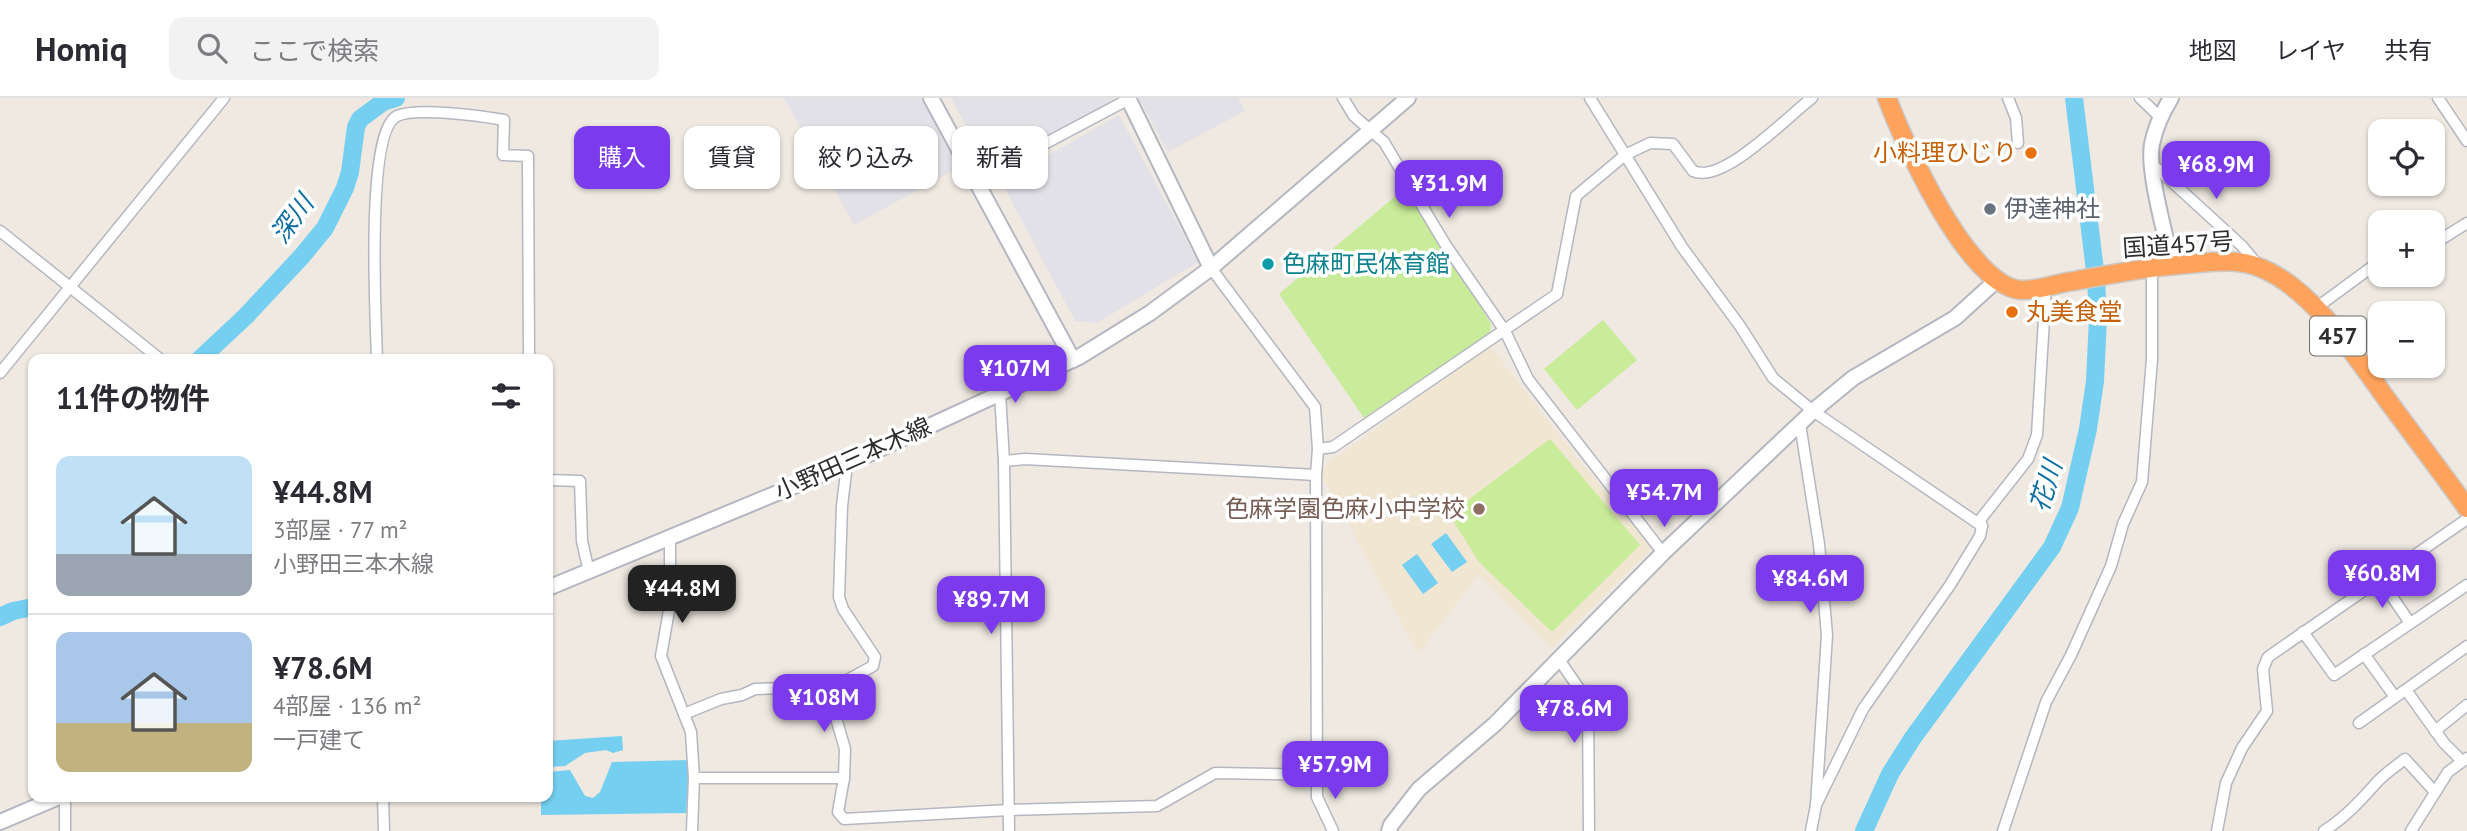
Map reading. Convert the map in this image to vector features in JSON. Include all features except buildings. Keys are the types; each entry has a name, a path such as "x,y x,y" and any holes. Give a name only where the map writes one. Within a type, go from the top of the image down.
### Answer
{"highway":[{"name":"国道457号","path":"1887,98 1921,175 1949,223 1971,254 1998,279 2019,290 2172,265 2225,262 2259,267 2280,278 2316,308 2371,377 2467,508"}],"street":[{"path":"0,373 68,286 225,98"},
{"path":"931,98 952,136"},
{"path":"1048,141 1128,98 1210,268 1315,407 1318,450 1319,803 1333,831"},
{"path":"1343,98 1354,116 1384,142 1445,244 1505,331 1528,379 1663,553"},
{"name":"小野田三本木線","path":"553,586 846,464 1073,360 1150,313 1210,268 1408,98"},
{"path":"1590,98 1682,247 1740,326 1773,378 1813,411 1982,526"},
{"path":"1318,450 1333,447 1558,294 1576,196 1625,155 1650,143 1672,144 1693,171 1707,174 1768,137 1812,98"},
{"path":"2008,98 2016,118 2018,144"},
{"path":"2140,98 2161,118"},
{"path":"2171,98 2152,145 2152,168 2172,265"},
{"path":"2438,98 2467,141"},
{"path":"377,354 375,236 380,146 389,124 396,117 423,113 483,116 504,120 503,155 528,156 529,354"},
{"path":"2152,168 2158,169 2242,246 2259,267"},
{"path":"981,189 1073,360"},
{"path":"2445,237 2467,223"},
{"path":"0,231 154,354"},
{"path":"2003,831 2046,702 2071,655 2111,566 2123,524 2143,482 2152,359 2152,267"},
{"path":"2316,308 2368,270"},
{"path":"1389,831 1419,789 1495,724 1663,553 1813,411 1853,378 1955,318 1998,279"},
{"path":"1816,805 1863,709 1950,585 1980,536 1980,520 2028,459 2037,435 2046,286"},
{"path":"1000,393 1004,461 1009,831"},
{"path":"1800,424 1819,544 1827,635 1816,805 1811,831"},
{"path":"1004,461 1025,459 1316,475"},
{"path":"684,714 755,689 827,687 842,683 873,666 875,657 843,609 839,597 846,464"},
{"path":"553,480 580,481 582,541 589,572"},
{"path":"2217,831 2226,783 2249,735 2267,711 2263,668 2265,662 2277,650 2467,519"},
{"path":"670,537 670,605 661,656 691,732 694,778 692,831"},
{"path":"2379,579 2410,623"},
{"path":"2303,632 2334,675 2467,585"},
{"path":"2359,723 2467,646"},
{"path":"2364,654 2395,697"},
{"path":"1558,658 1588,702 1589,831"},
{"path":"827,687 845,749 844,778 838,812 844,819 1009,810 1157,806 1215,773 1319,775"},
{"path":"2406,690 2435,730 2465,760 2448,772 2411,831"},
{"path":"2435,730 2467,705"},
{"path":"2324,831 2341,821 2370,793 2379,780 2405,759 2434,791"},
{"path":"694,778 844,778"},
{"path":"0,822 48,802"},
{"path":"63,802 65,831"},
{"path":"383,802 384,831"}],"shaded area":[{"path":"784,98 926,98 952,145 952,171 938,179 938,126 799,126"},
{"path":"951,98 1114,100 1048,136 1048,126 966,126"},
{"path":"1139,98 1238,98 1245,111 1168,152"},
{"path":"1119,115 1198,262 1097,323 1075,321 1005,189 1048,189 1048,156"},
{"path":"834,189 919,189 854,225"},
{"name":"色麻学園色麻小中学校","path":"1490,346 1573,453 1652,548 1551,648 1479,575 1418,653 1319,470"}],"green space":[{"path":"1411,191 1491,324 1490,333 1364,418 1279,294 1398,194"},
{"path":"1603,320 1637,360 1577,410 1544,369"},
{"path":"1550,439 1640,545 1552,632 1479,562 1449,514"}],"water":[{"path":"1446,533 1467,562 1452,572 1431,544"},
{"path":"1417,554 1438,583 1423,594 1402,565"},
{"path":"622,736 623,750 613,753 606,750 585,753 565,766 553,767 553,741"},
{"path":"689,760 686,813 541,815 541,802 553,802 553,772 570,770 585,796 593,798 600,792 612,762"}],"waterway":[{"name":"深川","path":"205,354 246,316 325,228 345,188 356,127 360,119 383,102 396,98"},
{"name":"花川","path":"1864,831 1890,774 1912,739 2052,547 2070,508 2088,429 2095,381 2098,318 2096,279 2074,98"},
{"name":"深川","path":"0,617 28,608"}],"place":[{"name":"小料理ひじり","path":"2031,153"},
{"name":"伊達神社","path":"1990,209"},
{"name":"色麻町民体育館","path":"1268,264"},
{"name":"丸美食堂","path":"2012,312"},
{"name":"色麻学園色麻小中学校","path":"1479,509"}]}
